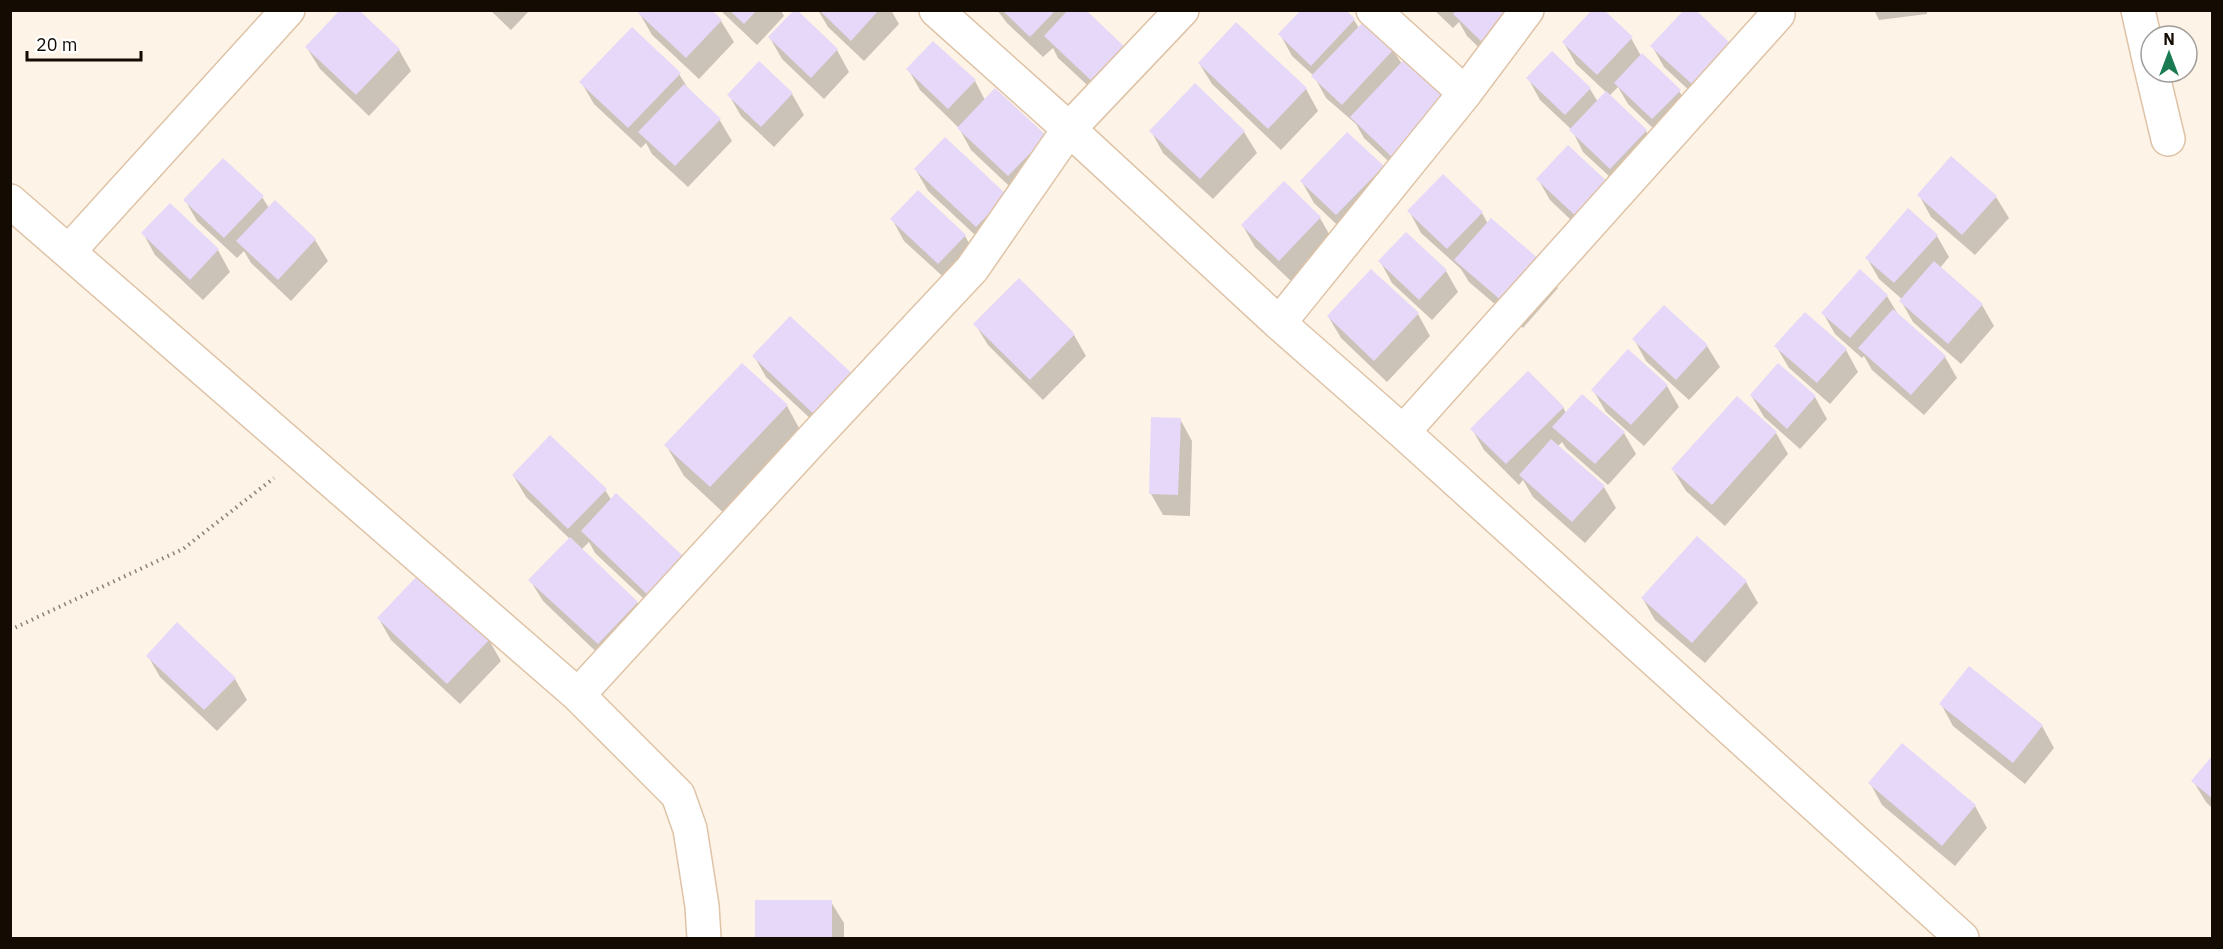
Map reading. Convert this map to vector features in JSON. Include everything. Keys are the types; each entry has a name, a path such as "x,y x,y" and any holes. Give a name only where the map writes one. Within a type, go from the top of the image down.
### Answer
{"street":[{"path":"69,251 288,10"},
{"path":"936,10 1962,939"},
{"path":"578,695 972,269 1069,129 1182,10"},
{"path":"1373,10 1465,93"},
{"path":"1279,323 1465,93 1527,10"},
{"path":"1403,432 1778,14"},
{"path":"2155,84 2168,139"},
{"path":"10,201 578,695 678,795 690,829 702,906 704,939"}],"path":[{"path":"10,630 183,549 303,456"}],"building":[{"path":"340,10 359,10 400,49 356,95 305,47"},
{"path":"641,10 712,10 722,20 686,58 638,13"},
{"path":"729,10 757,10 744,24"},
{"path":"794,10 797,10 838,49 811,78 768,37"},
{"path":"819,10 879,10 851,41"},
{"path":"1002,10 1056,10 1030,37"},
{"path":"1068,10 1086,10 1131,53 1098,87 1044,36"},
{"path":"1301,10 1346,10 1355,19 1311,66 1278,34"},
{"path":"1456,10 1513,10 1482,42 1453,14"},
{"path":"1592,10 1604,10 1633,37 1597,75 1562,42"},
{"path":"1684,10 1696,10 1731,44 1693,85 1650,46"},
{"path":"1364,21 1394,49 1342,105 1311,76"},
{"path":"1236,22 1307,88 1268,129 1198,63"},
{"path":"632,27 681,73 628,128 579,82"},
{"path":"933,41 976,80 948,109 906,69"},
{"path":"1413,50 1457,91 1393,158 1350,117"},
{"path":"1552,51 1591,88 1565,115 1526,78"},
{"path":"1642,53 1681,90 1652,119 1614,83"},
{"path":"759,61 793,93 761,127 727,95"},
{"path":"1195,83 1245,131 1200,179 1149,131"},
{"path":"684,84 721,119 675,166 638,132"},
{"path":"995,88 1047,136 1008,176 957,128"},
{"path":"1606,91 1647,130 1610,169 1569,130"},
{"path":"1347,132 1384,166 1336,215 1300,181"},
{"path":"945,137 1007,195 976,227 914,169"},
{"path":"1568,145 1613,187 1581,221 1536,179"},
{"path":"1951,156 1997,196 1962,235 1917,195"},
{"path":"223,158 264,196 224,238 183,200"},
{"path":"1443,174 1483,212 1447,249 1407,211"},
{"path":"1284,181 1321,217 1279,261 1241,225"},
{"path":"918,190 966,235 938,264 890,219"},
{"path":"275,200 316,239 278,280 236,241"},
{"path":"170,203 219,249 190,280 141,233"},
{"path":"1908,208 1938,235 1894,283 1865,258"},
{"path":"1491,218 1547,266 1510,308 1454,260"},
{"path":"1406,232 1447,270 1419,300 1378,261"},
{"path":"1934,261 1983,304 1948,344 1899,301"},
{"path":"1371,269 1419,313 1374,361 1327,316"},
{"path":"1860,269 1888,295 1850,338 1821,313"},
{"path":"1019,278 1075,334 1030,380 973,324"},
{"path":"1664,305 1708,345 1676,380 1632,339"},
{"path":"1893,309 1946,356 1911,395 1858,348"},
{"path":"1805,312 1847,349 1817,383 1774,346"},
{"path":"790,316 857,378 819,419 752,356"},
{"path":"1628,349 1668,385 1631,425 1591,390"},
{"path":"742,363 788,405 710,487 664,445"},
{"path":"1778,363 1816,396 1787,429 1750,395"},
{"path":"1528,371 1564,407 1506,464 1470,429"},
{"path":"1582,394 1625,432 1595,464 1552,427"},
{"path":"1737,396 1777,432 1712,505 1671,469"},
{"path":"1151,417 1181,418 1178,495 1149,494"},
{"path":"550,435 607,489 568,529 512,475"},
{"path":"1551,439 1605,486 1572,522 1519,475"},
{"path":"616,493 684,557 648,595 581,531"},
{"path":"1697,536 1747,581 1692,643 1641,598"},
{"path":"570,537 638,602 598,644 528,580"},
{"path":"420,573 490,639 447,684 377,618"},
{"path":"177,622 236,678 204,710 146,656"},
{"path":"1969,666 2043,725 2013,763 1939,704"},
{"path":"1902,743 1976,805 1942,846 1868,783"},
{"path":"2212,756 2212,798 2191,781"},
{"path":"755,900 832,900 832,938 755,938"}]}
